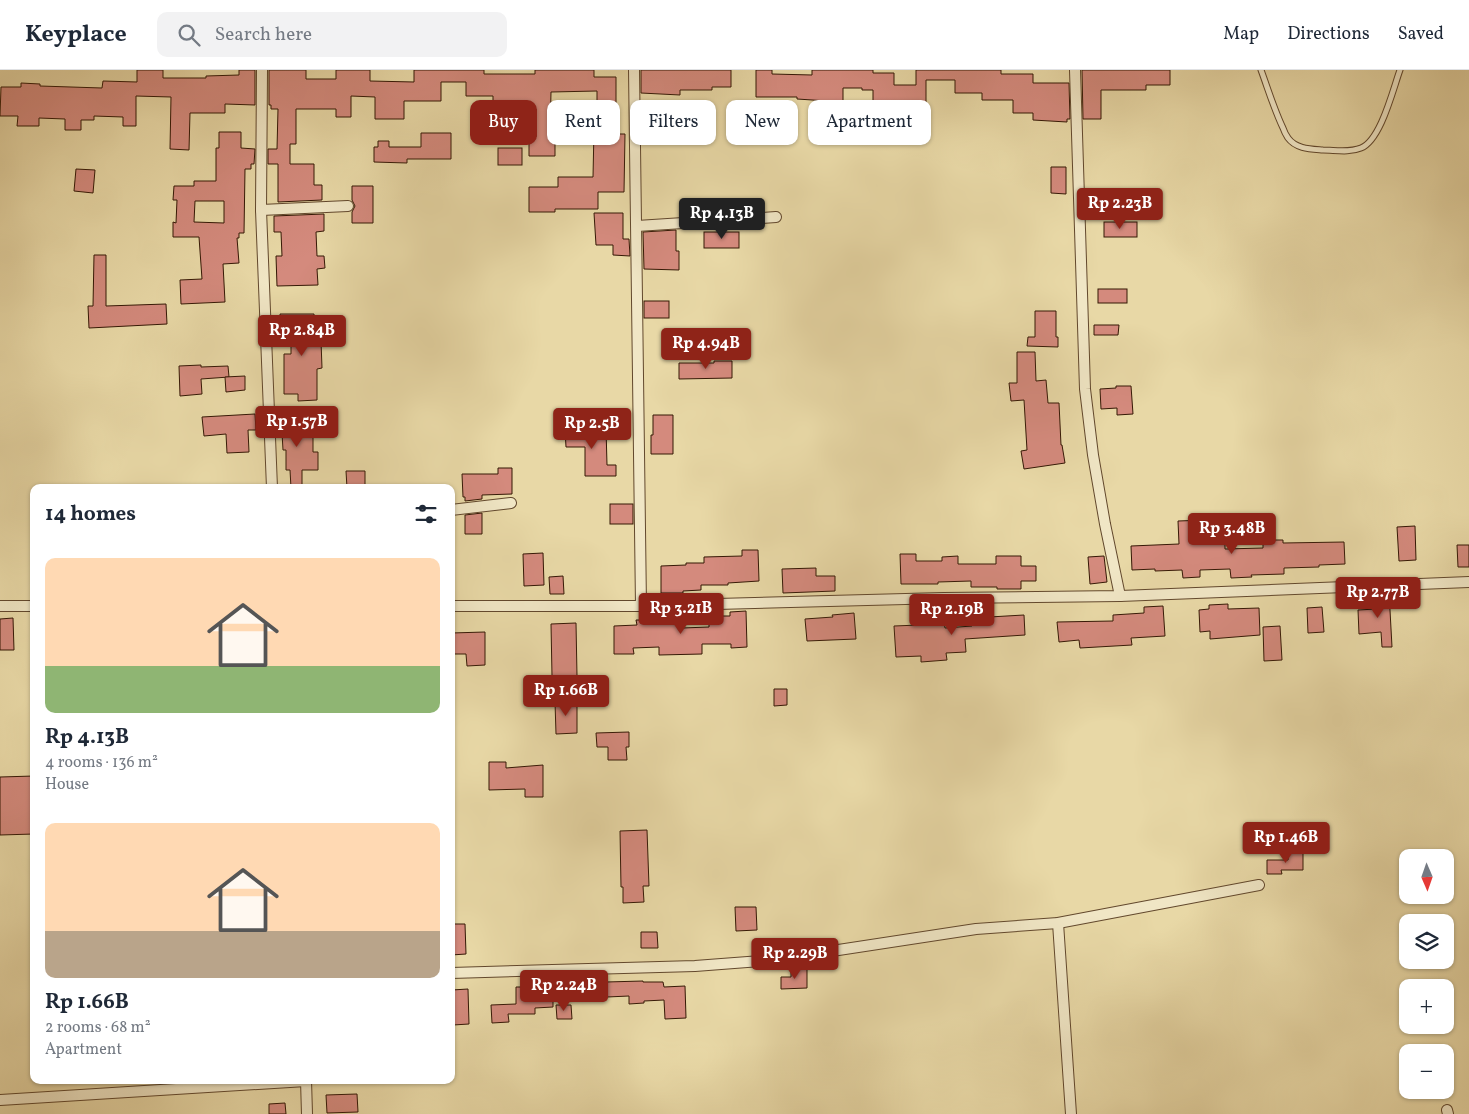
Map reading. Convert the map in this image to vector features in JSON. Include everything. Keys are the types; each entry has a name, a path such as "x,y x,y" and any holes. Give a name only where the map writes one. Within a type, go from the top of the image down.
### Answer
{"street":[{"path":"262,70 261,210 272,484"},
{"path":"634,70 641,606"},
{"path":"1075,70 1085,389 1105,524 1120,596"},
{"path":"261,210 348,206"},
{"path":"637,226 776,217"},
{"path":"455,510 511,503"},
{"path":"455,606 641,606 1120,596 1469,582"},
{"path":"0,606 30,606"},
{"path":"455,973 695,966 763,961 976,929 1058,923 1259,885"},
{"path":"1058,923 1071,1114"},
{"path":"0,1100 258,1084"},
{"path":"306,1084 307,1114"}],"lane":[{"path":"1261,70 1288,139 1297,146 1309,149 1350,151 1362,148 1372,139 1381,124 1400,70"}],"building":[{"path":"137,70 163,70 163,78 206,78 206,76 239,75 239,70 255,70 255,105 225,104 225,113 190,113 189,150 170,149 171,97 136,96 136,126 123,126 123,117 94,116 94,120 81,120 81,130 65,130 65,119 39,118 39,126 17,126 18,116 0,116 1,87 21,87 21,83 40,84 40,86 102,88 103,81 137,82"},
{"path":"269,70 306,70 306,79 336,79 336,70 370,70 370,81 414,82 414,70 484,70 484,74 535,74 535,70 594,70 594,77 616,77 616,100 597,100 597,91 551,92 551,100 547,100 547,145 555,145 555,156 529,156 529,145 537,145 537,100 493,100 493,96 466,96 466,82 441,82 441,101 404,101 404,119 375,119 375,97 351,96 351,117 336,117 336,109 296,109 296,144 290,144 290,164 314,164 314,185 322,185 322,200 278,202 278,164 268,164 268,149 277,149 278,109 271,109 271,105 269,105"},
{"path":"641,70 731,70 731,87 712,87 712,90 680,90 680,95 641,93"},
{"path":"756,70 772,70 772,74 812,75 812,70 873,70 873,73 894,73 894,85 916,85 916,70 1001,70 1001,74 1033,74 1033,83 1069,83 1070,119 1067,119 1067,122 1033,120 1033,113 1013,113 1013,100 982,100 982,93 955,93 955,80 926,80 926,100 873,100 873,90 862,90 862,88 843,88 843,100 756,97"},
{"path":"1082,70 1170,70 1170,85 1146,85 1146,90 1101,90 1101,119 1083,119"},
{"path":"219,132 241,132 241,148 255,149 254,164 251,164 251,169 245,169 244,233 239,233 239,238 237,238 239,263 223,264 225,302 181,304 180,280 202,279 199,237 173,237 173,222 176,223 177,200 173,200 174,186 194,186 194,181 216,181 216,148 219,148","holes":["195,201 224,201 224,223 194,222"]},
{"path":"421,133 451,133 451,159 407,159 407,163 374,162 374,147 378,147 378,141 389,141 389,147 421,147"},
{"path":"620,134 625,134 624,192 598,192 598,209 555,209 555,212 529,212 529,187 558,187 558,177 593,177 594,145 620,145"},
{"path":"498,148 522,148 522,165 498,165"},
{"path":"1051,167 1066,167 1066,194 1051,193"},
{"path":"76,169 95,170 93,193 74,191"},
{"path":"352,186 373,186 373,223 352,223 352,212 355,206 352,200"},
{"path":"594,213 623,213 623,239 629,239 630,256 613,255 613,245 596,245"},
{"path":"324,214 324,231 316,232 317,256 324,256 325,268 317,269 318,285 277,286 276,256 282,256 281,232 274,232 274,216"},
{"path":"1104,222 1137,222 1137,237 1104,237"},
{"path":"676,230 676,251 679,251 679,270 644,269 643,232"},
{"path":"704,232 739,232 739,248 704,248"},
{"path":"94,255 106,255 106,306 166,304 167,324 89,328 88,306 93,306"},
{"path":"1098,289 1127,289 1127,303 1098,303"},
{"path":"644,301 669,301 669,318 644,318"},
{"path":"1035,311 1056,311 1058,347 1027,346 1028,337 1035,337"},
{"path":"280,314 314,314 315,341 321,341 322,368 317,369 317,400 298,401 298,394 284,394 284,354 291,354 291,330 281,330"},
{"path":"1094,325 1119,325 1118,335 1094,335"},
{"path":"1017,352 1035,352 1036,381 1046,380 1048,403 1059,403 1061,445 1065,463 1024,469 1021,451 1027,450 1024,400 1011,401 1009,383 1017,383"},
{"path":"714,361 732,361 732,378 679,379 679,363 714,363"},
{"path":"201,365 201,367 228,366 229,377 201,379 202,394 180,396 179,366"},
{"path":"245,376 245,390 226,392 225,377"},
{"path":"1116,386 1131,386 1133,414 1117,415 1117,408 1101,409 1100,389 1116,388"},
{"path":"255,414 256,430 248,430 249,452 227,453 226,434 204,436 202,417"},
{"path":"277,415 302,415 302,433 313,432 313,452 318,452 318,470 302,470 302,484 291,484 290,470 286,470 286,450 283,450 282,433 277,433"},
{"path":"653,415 673,415 673,454 651,454"},
{"path":"606,428 607,465 616,465 616,476 585,476 585,447 566,447 565,429"},
{"path":"498,468 512,468 512,494 482,495 482,499 465,501 465,497 463,497 462,474 498,474"},
{"path":"346,471 365,471 365,484 347,484"},
{"path":"610,504 633,504 633,524 610,524"},
{"path":"482,513 482,534 465,534 465,515"},
{"path":"1206,520 1207,540 1225,539 1225,549 1263,548 1263,540 1283,540 1283,543 1344,542 1345,564 1284,568 1284,574 1231,578 1230,569 1200,570 1200,577 1183,578 1182,570 1132,570 1131,546 1179,544 1178,521"},
{"path":"1415,526 1416,560 1399,561 1397,527"},
{"path":"1457,545 1469,545 1469,567 1458,567"},
{"path":"742,550 758,550 759,581 728,583 728,585 701,585 701,590 683,591 683,593 661,593 661,566 704,563 704,557 742,556"},
{"path":"543,553 544,585 524,586 523,554"},
{"path":"900,554 916,554 916,561 942,561 942,557 958,556 958,564 996,564 996,556 1021,556 1021,566 1036,566 1036,581 1021,581 1021,589 971,587 971,581 938,582 938,584 901,584"},
{"path":"1104,556 1107,582 1090,584 1088,557"},
{"path":"816,568 816,576 835,576 835,591 783,593 782,569"},
{"path":"563,576 564,594 550,594 549,577"},
{"path":"1389,592 1392,647 1382,647 1381,632 1359,634 1358,610 1376,609 1375,593"},
{"path":"1228,604 1228,609 1259,608 1260,635 1210,639 1210,631 1200,632 1199,610 1209,609 1209,605"},
{"path":"1163,606 1165,636 1131,638 1132,645 1080,648 1079,640 1059,642 1057,622 1113,621 1113,615 1144,613 1144,607"},
{"path":"1322,607 1324,632 1308,633 1307,608"},
{"path":"746,611 747,647 731,648 731,644 702,644 702,654 659,655 659,647 633,648 634,654 614,654 614,626 637,625 636,620 682,620 682,628 709,627 709,616 730,616 730,612"},
{"path":"854,613 856,639 807,641 805,619"},
{"path":"1024,615 1025,635 965,639 966,652 946,653 947,660 921,662 921,656 896,657 894,626 944,621 945,628 972,626 972,618"},
{"path":"13,618 14,650 0,650 0,619"},
{"path":"576,623 577,676 552,676 551,624"},
{"path":"1280,626 1282,660 1264,661 1263,627"},
{"path":"485,632 485,665 467,666 466,654 455,654 455,633"},
{"path":"774,689 787,689 787,705 774,706"},
{"path":"577,701 577,733 556,734 555,702"},
{"path":"629,732 629,747 626,747 627,760 608,760 608,747 597,747 596,733"},
{"path":"489,762 506,762 506,768 543,765 543,797 525,797 525,789 489,790"},
{"path":"30,776 30,834 0,835 0,777"},
{"path":"647,830 649,886 643,886 644,902 623,903 620,831"},
{"path":"1288,853 1303,853 1303,870 1281,870 1282,874 1267,874 1267,860 1288,860"},
{"path":"735,907 756,907 757,930 736,931"},
{"path":"455,924 465,924 466,954 455,955"},
{"path":"641,932 657,932 658,948 641,948"},
{"path":"807,968 807,988 781,989 781,977 791,977 791,969"},
{"path":"606,982 663,982 664,987 685,986 686,1018 665,1019 664,1000 629,1004 629,996 607,997"},
{"path":"516,987 534,987 534,990 553,990 553,1007 535,1008 535,1014 508,1014 509,1022 492,1023 491,1005 516,1004"},
{"path":"468,989 469,1024 455,1025 455,990"},
{"path":"556,1005 571,1005 572,1019 557,1019"},
{"path":"357,1094 358,1112 327,1113 326,1095"},
{"path":"285,1103 286,1114 269,1114 269,1104"}]}
